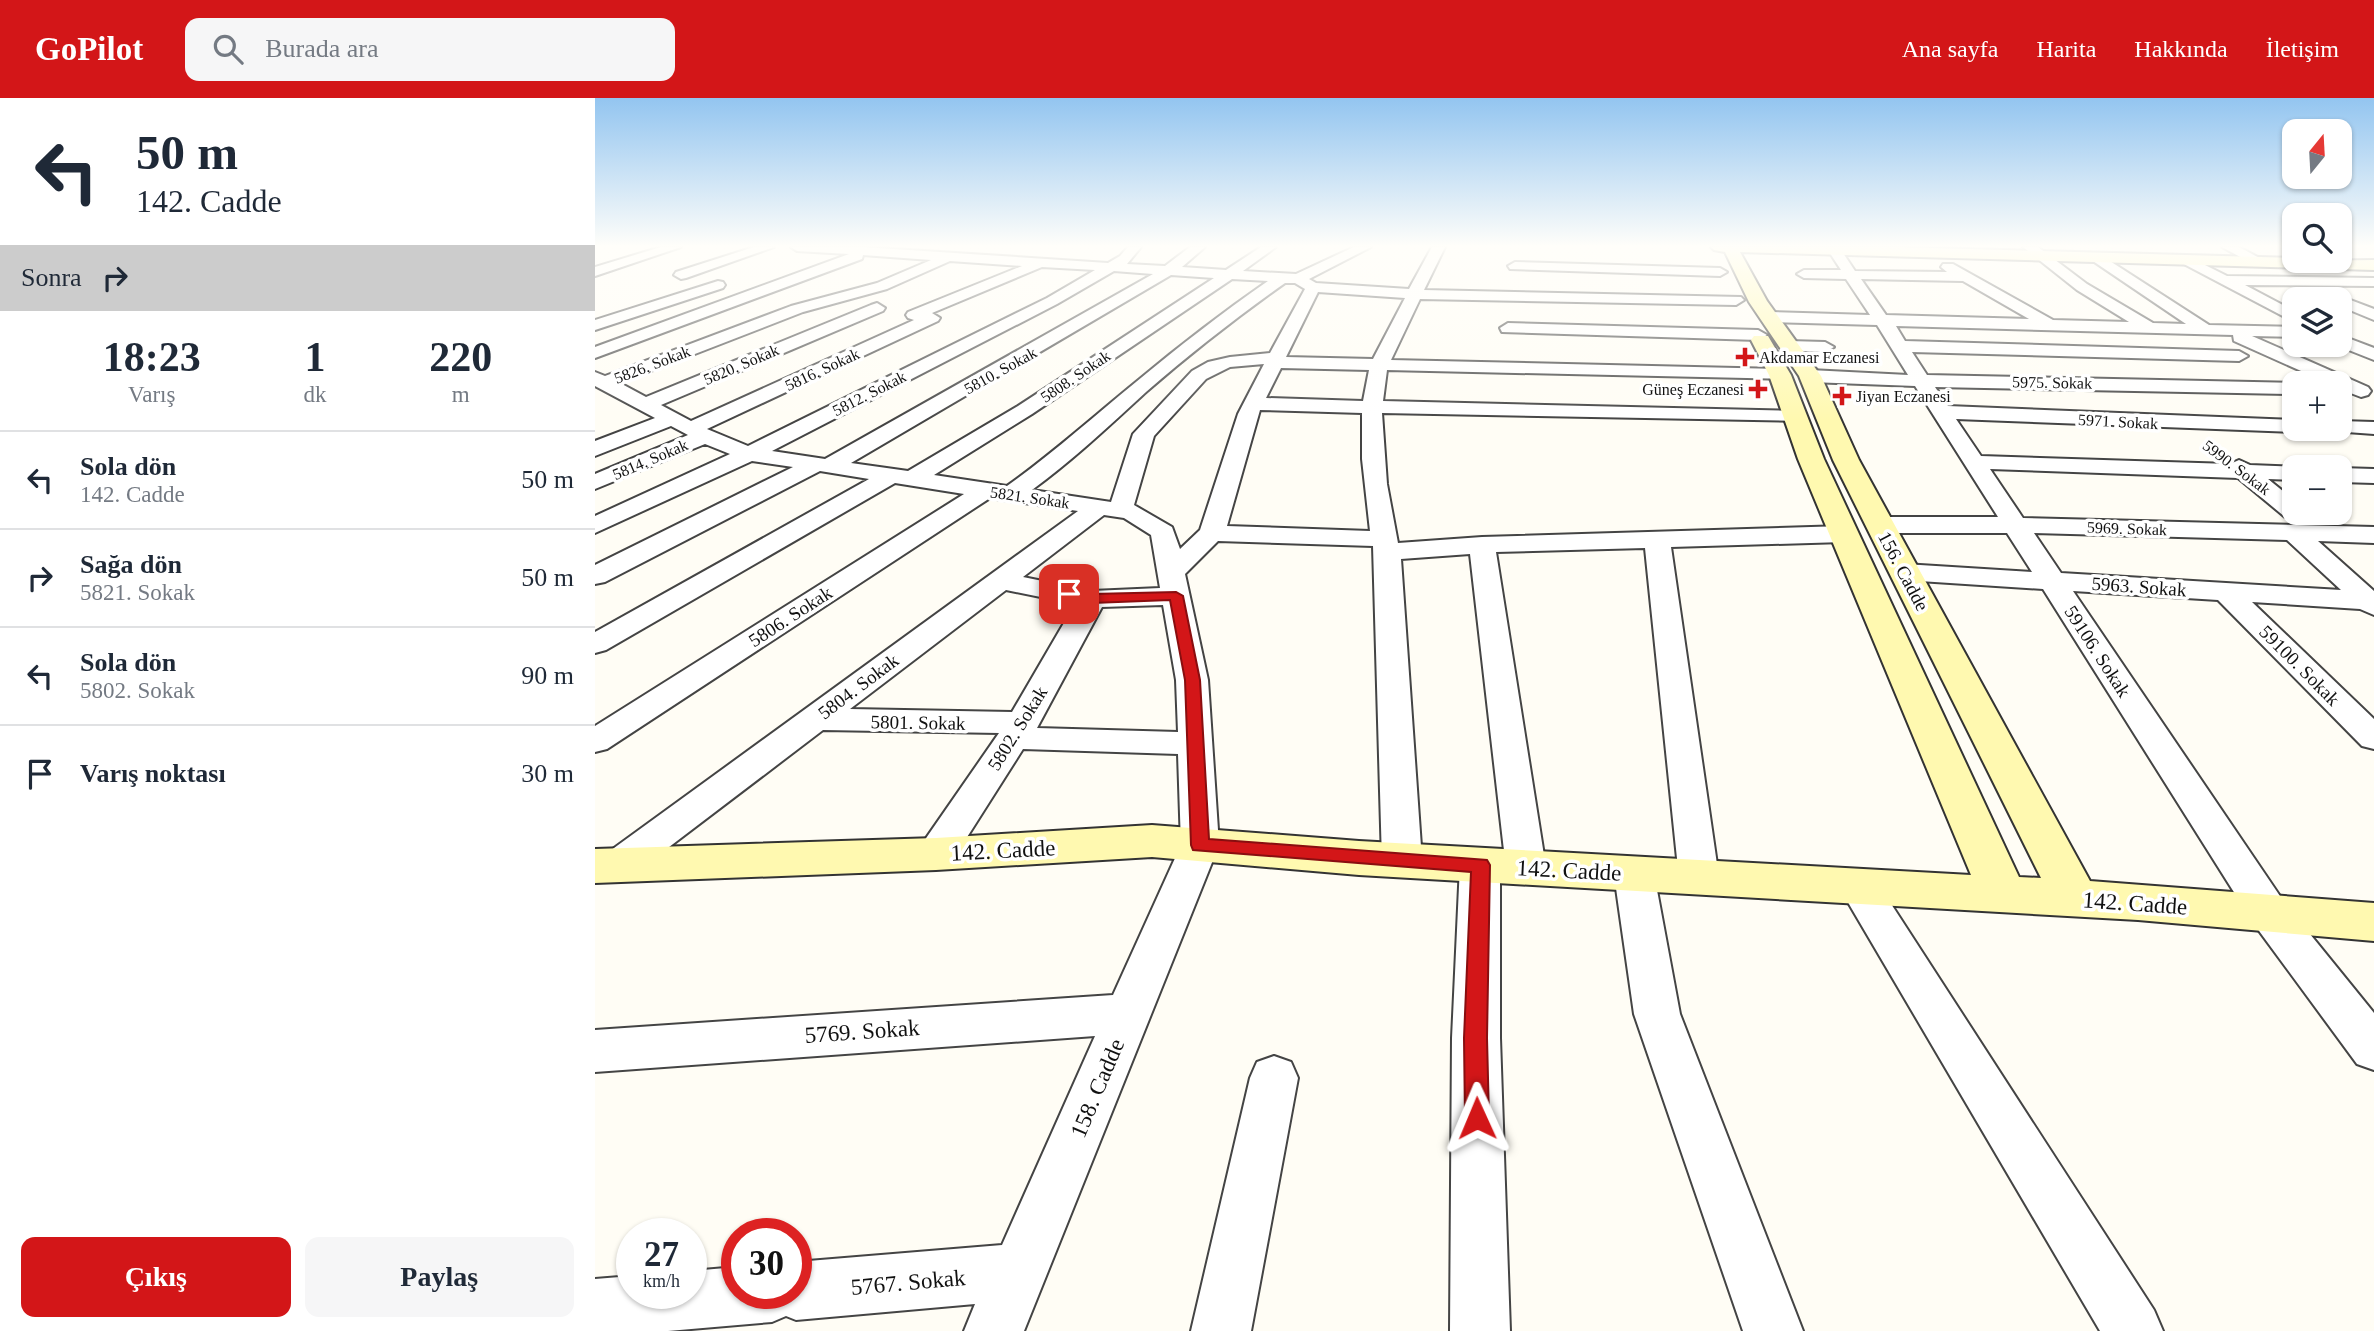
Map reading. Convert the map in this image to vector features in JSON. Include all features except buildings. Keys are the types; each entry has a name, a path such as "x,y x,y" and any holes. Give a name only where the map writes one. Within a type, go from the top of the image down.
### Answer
{"street":[{"path":"595,325 657,305"},
{"path":"595,353 727,305"},
{"name":"5826. Sokak","path":"614,392 758,323 818,305"},
{"path":"859,305 895,311 924,305"},
{"path":"1045,305 1099,312 1223,320"},
{"name":"5812. Sokak","path":"595,524 749,453 1045,305"},
{"name":"5810. Sokak","path":"595,576 823,465 1111,305"},
{"name":"5808. Sokak","path":"595,644 1025,410 1178,305"},
{"name":"5806. Sokak","path":"595,741 999,492 1060,459 1141,387 1223,320 1252,305"},
{"path":"1000,580 1092,598 1174,584 1212,533 1253,404 1275,360 1294,305"},
{"path":"1402,861 1386,546 1379,518 1371,406 1379,365 1405,305"},
{"path":"1501,368 1508,305"},
{"path":"1614,305 1627,371"},
{"name":"156. Cadde","path":"1741,305 1764,326 1793,365 1846,460 2075,898"},
{"name":"156. Cadde","path":"1759,305 1764,326"},
{"name":"59106. Sokak","path":"1878,305 1921,381 2269,913 2374,1049"},
{"path":"1923,305 1941,323"},
{"path":"2015,305 2052,326"},
{"path":"2111,305 2148,327"},
{"path":"2167,305 2205,329"},
{"path":"2356,305 2374,315"},
{"path":"1501,368 1627,371 1764,326 1821,313 1881,308 1941,323 2282,332"},
{"name":"5820. Sokak","path":"614,392 895,311"},
{"name":"5816. Sokak","path":"689,428 932,318 895,311"},
{"path":"2172,328 2282,375"},
{"path":"2224,330 2367,391"},
{"path":"2352,345 2374,355"},
{"path":"1900,346 2239,356"},
{"path":"1109,509 1144,434 1199,375 1214,366 1230,362 1275,360 1627,371 1793,365 1825,347"},
{"path":"1954,347 1984,382"},
{"name":"156. Cadde","path":"1793,365 1795,417 2003,894"},
{"name":"5975. Sokak","path":"1793,365 1921,381 2282,388"},
{"path":"1253,404 1371,406 1501,368 1627,371 1795,417"},
{"name":"5821. Sokak","path":"614,392 749,453 1131,512 1163,532 1192,680 1200,845"},
{"path":"2352,397 2374,409"},
{"name":"5971. Sokak","path":"1941,412 2178,424 2282,426"},
{"name":"5990. Sokak","path":"2178,424 2245,472 2282,506"},
{"path":"2352,427 2374,428"},
{"path":"595,449 689,428"},
{"name":"5814. Sokak","path":"595,482 689,428"},
{"path":"1974,462 2282,473"},
{"path":"2352,475 2374,475"},
{"name":"5804. Sokak","path":"606,866 814,719 1000,580 1109,509"},
{"name":"5969. Sokak","path":"1880,525 2282,523"},
{"name":"5990. Sokak","path":"2303,525 2372,603"},
{"name":"5969. Sokak","path":"2313,525 2374,535"},
{"path":"1212,533 1386,546 1844,534"},
{"path":"1657,541 1699,878"},
{"path":"1480,1331 1476,1038 1503,867 1482,545"},
{"name":"5963. Sokak","path":"1904,572 2372,603"},
{"name":"59100. Sokak","path":"2226,593 2374,738"},
{"name":"5802. Sokak","path":"936,854 1018,731 1092,598"},
{"path":"2334,699 2374,701"},
{"name":"5801. Sokak","path":"814,719 1195,744"},
{"name":"142. Cadde","path":"606,866 936,854 1152,841 1402,861 2075,898 2374,922"},
{"name":"158. Cadde","path":"994,1331 1200,845"},
{"path":"1634,874 1657,1014 1773,1331"},
{"path":"1859,887 2133,1331"},
{"name":"5769. Sokak","path":"595,1051 1129,1014"},
{"path":"1221,1331 1274,1078"},
{"name":"5767. Sokak","path":"812,1290 1019,1272"},
{"path":"595,1308 721,1297"}],"place":[{"name":"Akdamar Eczanesi","path":"1745,357"},
{"name":"Güneş Eczanesi","path":"1758,389"},
{"name":"Jiyan Eczanesi","path":"1842,396"}],"route":[{"path":"1069,594 1092,598 1176,596 1192,680 1200,845 1480,865 1477,1118"}]}
